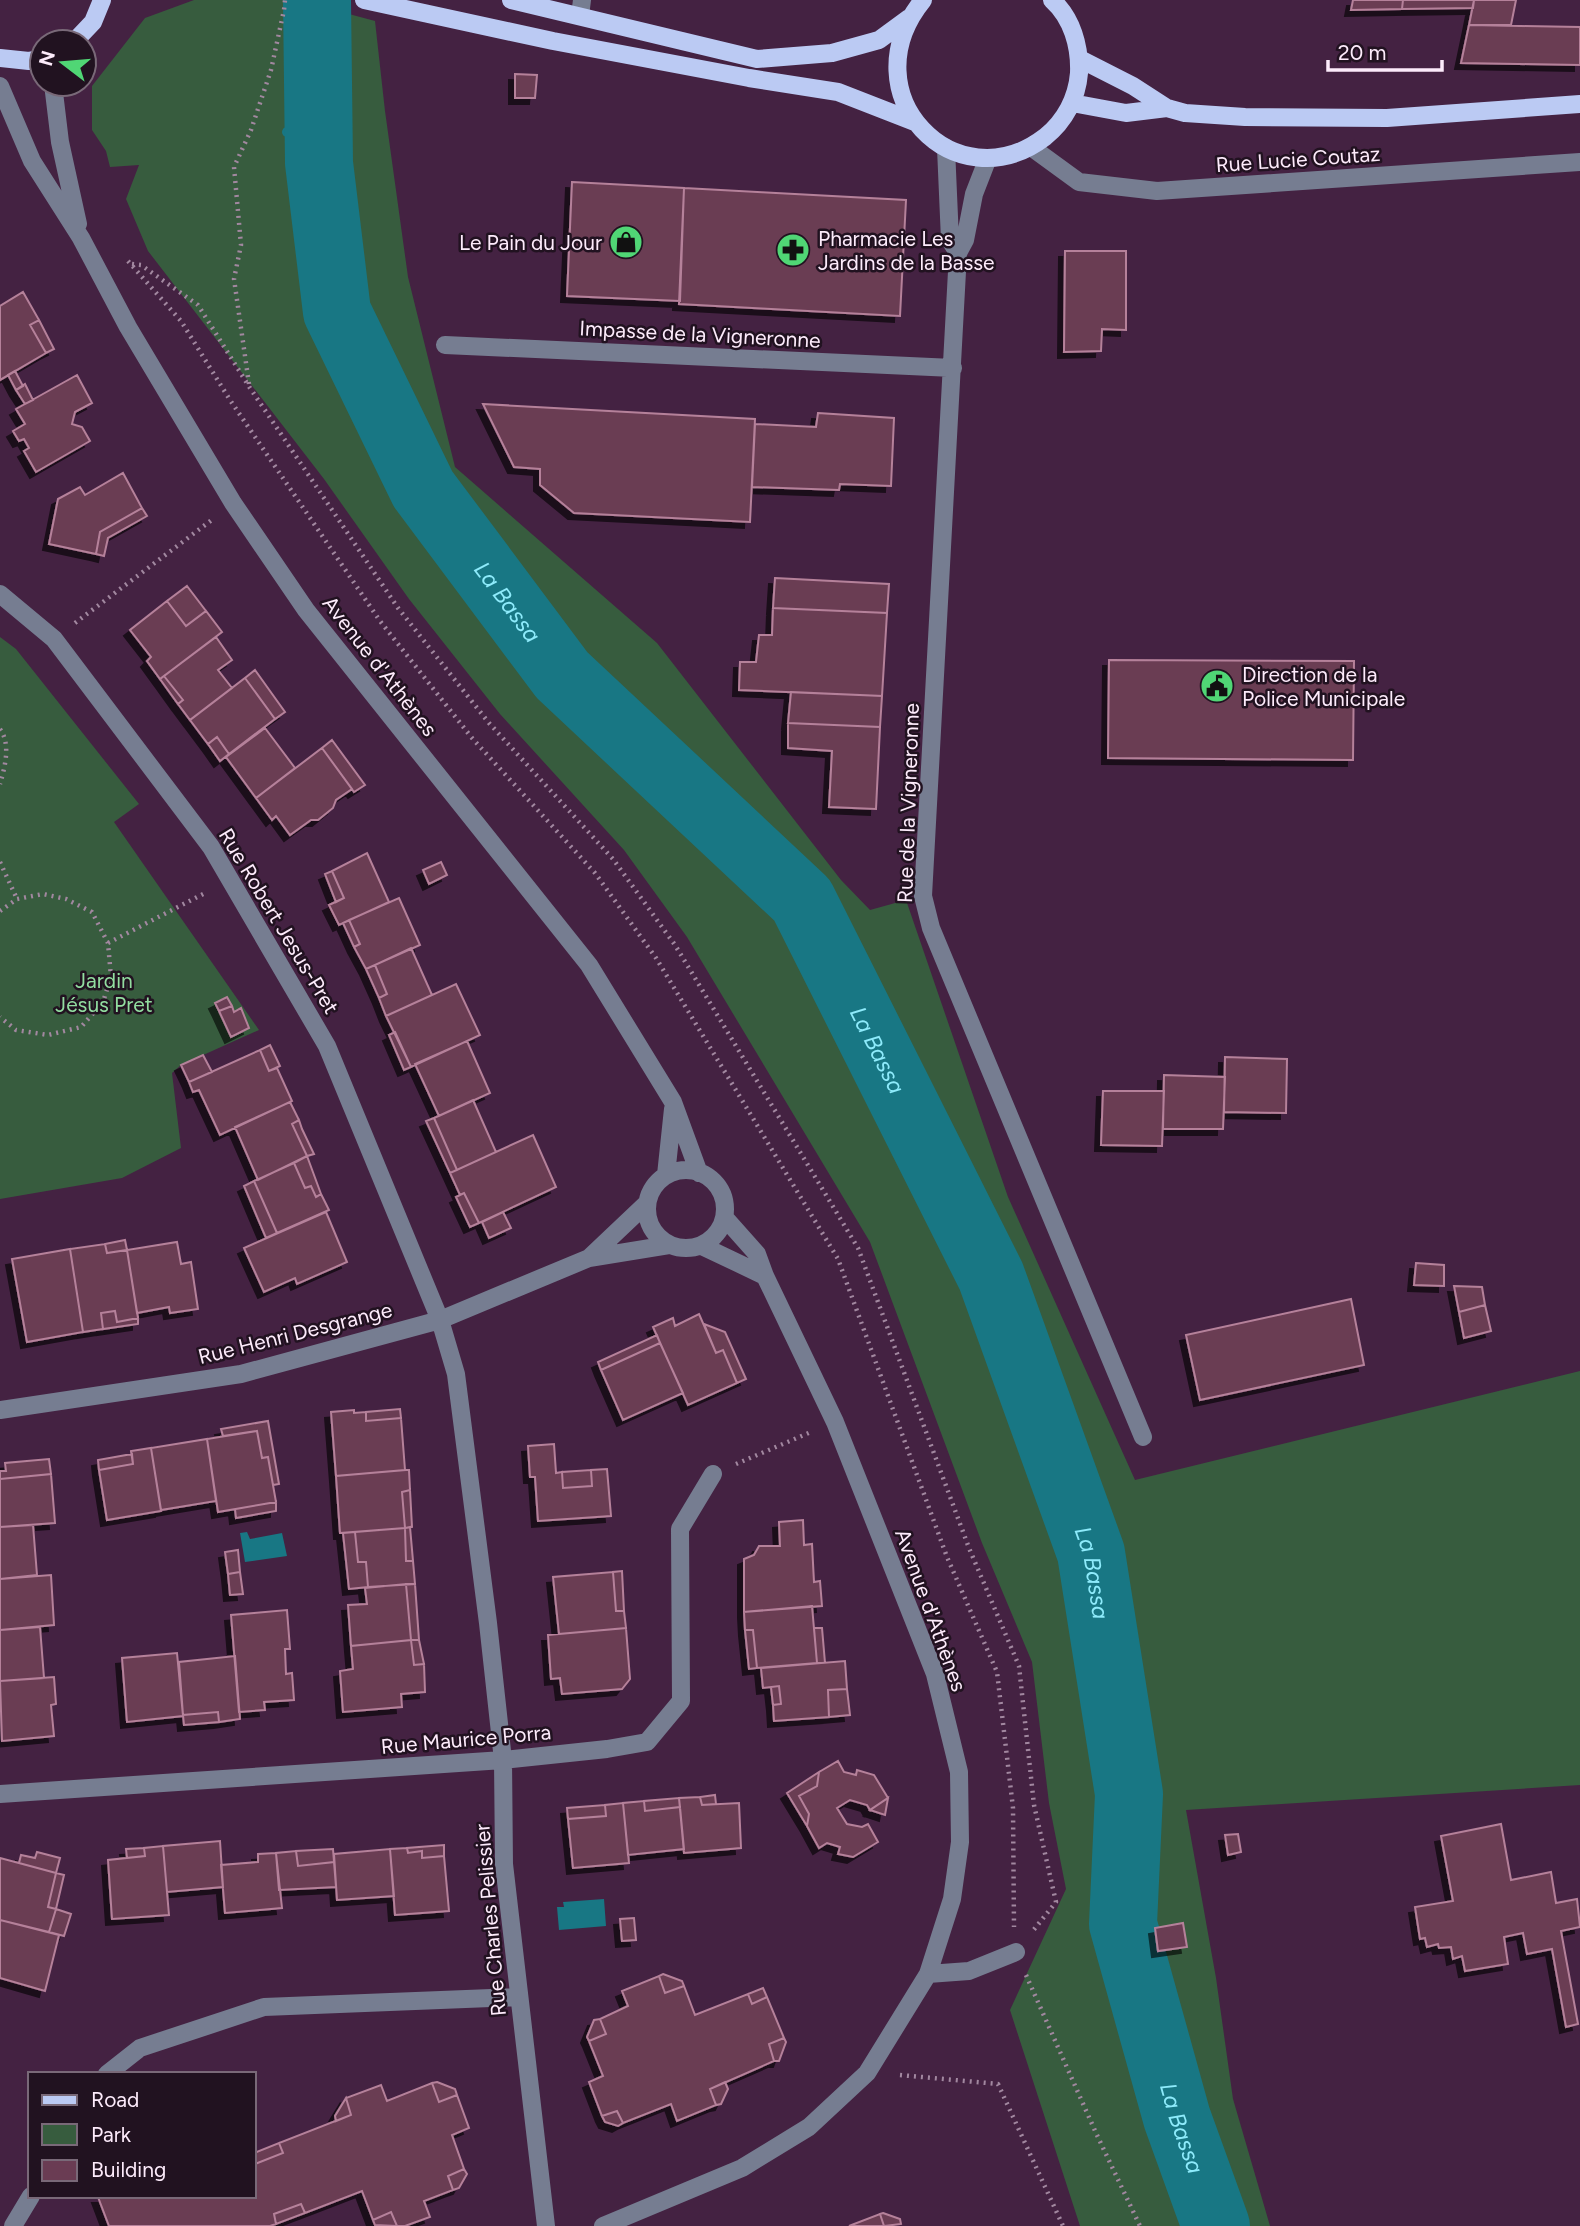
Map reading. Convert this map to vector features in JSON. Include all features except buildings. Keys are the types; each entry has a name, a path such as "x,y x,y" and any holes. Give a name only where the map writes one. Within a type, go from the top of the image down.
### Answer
{"main road":[{"path":"87,28 93,22 102,0"},
{"path":"511,0 581,8 757,58 832,52 879,40 909,18 923,0"},
{"path":"909,18 899,44 896,71 902,98 915,122 946,148 966,155 988,158 1010,155 1031,147 1055,129 1072,103 1078,82 1080,59 1073,31 1052,0"},
{"path":"370,1 592,48 838,92 915,122"},
{"path":"0,58 28,61"},
{"path":"1080,59 1133,86 1167,108 1185,113 1245,117 1387,118 1580,104"},
{"path":"1072,103 1126,113 1167,108"}],"street":[{"name":"Avenue d'Athènes","path":"0,86 32,161 81,237 128,327 233,503 306,610 589,965 673,1102 699,1172"},
{"name":"Avenue d'Athènes","path":"55,98 60,142 81,237"},
{"name":"Rue Lucie Coutaz","path":"1031,147 1079,182 1157,191 1580,162"},
{"name":"Rue de la Vigneronne","path":"946,148 950,240 958,253"},
{"name":"Rue de la Vigneronne","path":"988,158 974,194 965,240 958,253 923,896 931,928 1143,1437"},
{"name":"Impasse de la Vigneronne","path":"445,345 953,368"},
{"name":"Rue Robert Jesus-Pret","path":"0,594 54,639 211,847 327,1046 440,1320"},
{"path":"666,1175 673,1102"},
{"path":"683,1169 699,1172 713,1180 724,1198 725,1218 717,1236 702,1246 687,1249 669,1245 651,1228 646,1204 653,1187 666,1175 683,1169"},
{"name":"Rue Henri Desgrange","path":"589,1258 646,1204"},
{"name":"Avenue d'Athènes","path":"603,2226 742,2168 809,2127 867,2073 928,1974 952,1899 960,1842 959,1772 934,1674 835,1422 757,1254 725,1218"},
{"name":"Rue Henri Desgrange","path":"0,1410 241,1374 440,1320 589,1258 669,1245"},
{"path":"702,1246 765,1276"},
{"name":"Rue Charles Pelissier","path":"440,1320 456,1374 468,1460 503,1760 504,1864 546,2226"},
{"name":"Rue Maurice Porra","path":"0,1794 503,1760 647,1742 681,1701 680,1529 713,1474"},
{"path":"928,1974 968,1971 1016,1952"},
{"path":"110,2072 140,2048 264,2007 519,1997"},
{"path":"13,2226 30,2198"}],"path":[{"path":"250,388 234,279 241,245 234,167 251,130 271,70 285,0"},
{"path":"54,639 233,503"},
{"path":"0,729 6,738 4,771 0,784"},
{"path":"0,862 17,899"},
{"path":"108,943 208,892"},
{"path":"0,911 17,899 43,894 66,899 92,912 108,943 111,977 103,1002 81,1027 48,1035 16,1030 0,1017"},
{"path":"713,1474 835,1422"},
{"path":"1016,1952 1140,2226"},
{"path":"867,2073 999,2084 1063,2226"}],"green space":[{"path":"194,0 297,0 375,21 408,277 455,467 657,643 841,880 870,910 906,900 1008,1197 1135,1480 1580,1371 1580,1785 1186,1810 1216,1978 1233,2099 1270,2226 1080,2226 1010,2010 1066,1889 1049,1803 1032,1662 982,1543 870,1242 687,937 624,850 500,714 409,599 324,479 148,251 126,199 139,165 110,167 106,151 92,130 92,98 98,98 98,78 145,18"},
{"name":"Jardin Jésus Pret","path":"0,637 16,649 139,804 114,822 259,1030 181,1065 172,1073 181,1148 122,1178 0,1199"}],"shaded area":[{"path":"247,1532 250,1539 282,1533 287,1556 245,1562 240,1533"},
{"path":"604,1899 606,1926 559,1930 557,1907 564,1907 563,1902"}],"waterway":[{"name":"La Bassa","path":"317,0 319,163 337,312 423,489 562,675 802,900 991,1276 1091,1553 1129,1794 1123,1924 1177,2118 1216,2226"},
{"path":"287,132 319,120"}],"place":[{"name":"Le Pain du Jour","path":"626,242"},
{"name":"Pharmacie Les Jardins de la Basse","path":"793,250"},
{"name":"Direction de la Police Municipale","path":"1217,686"}]}
